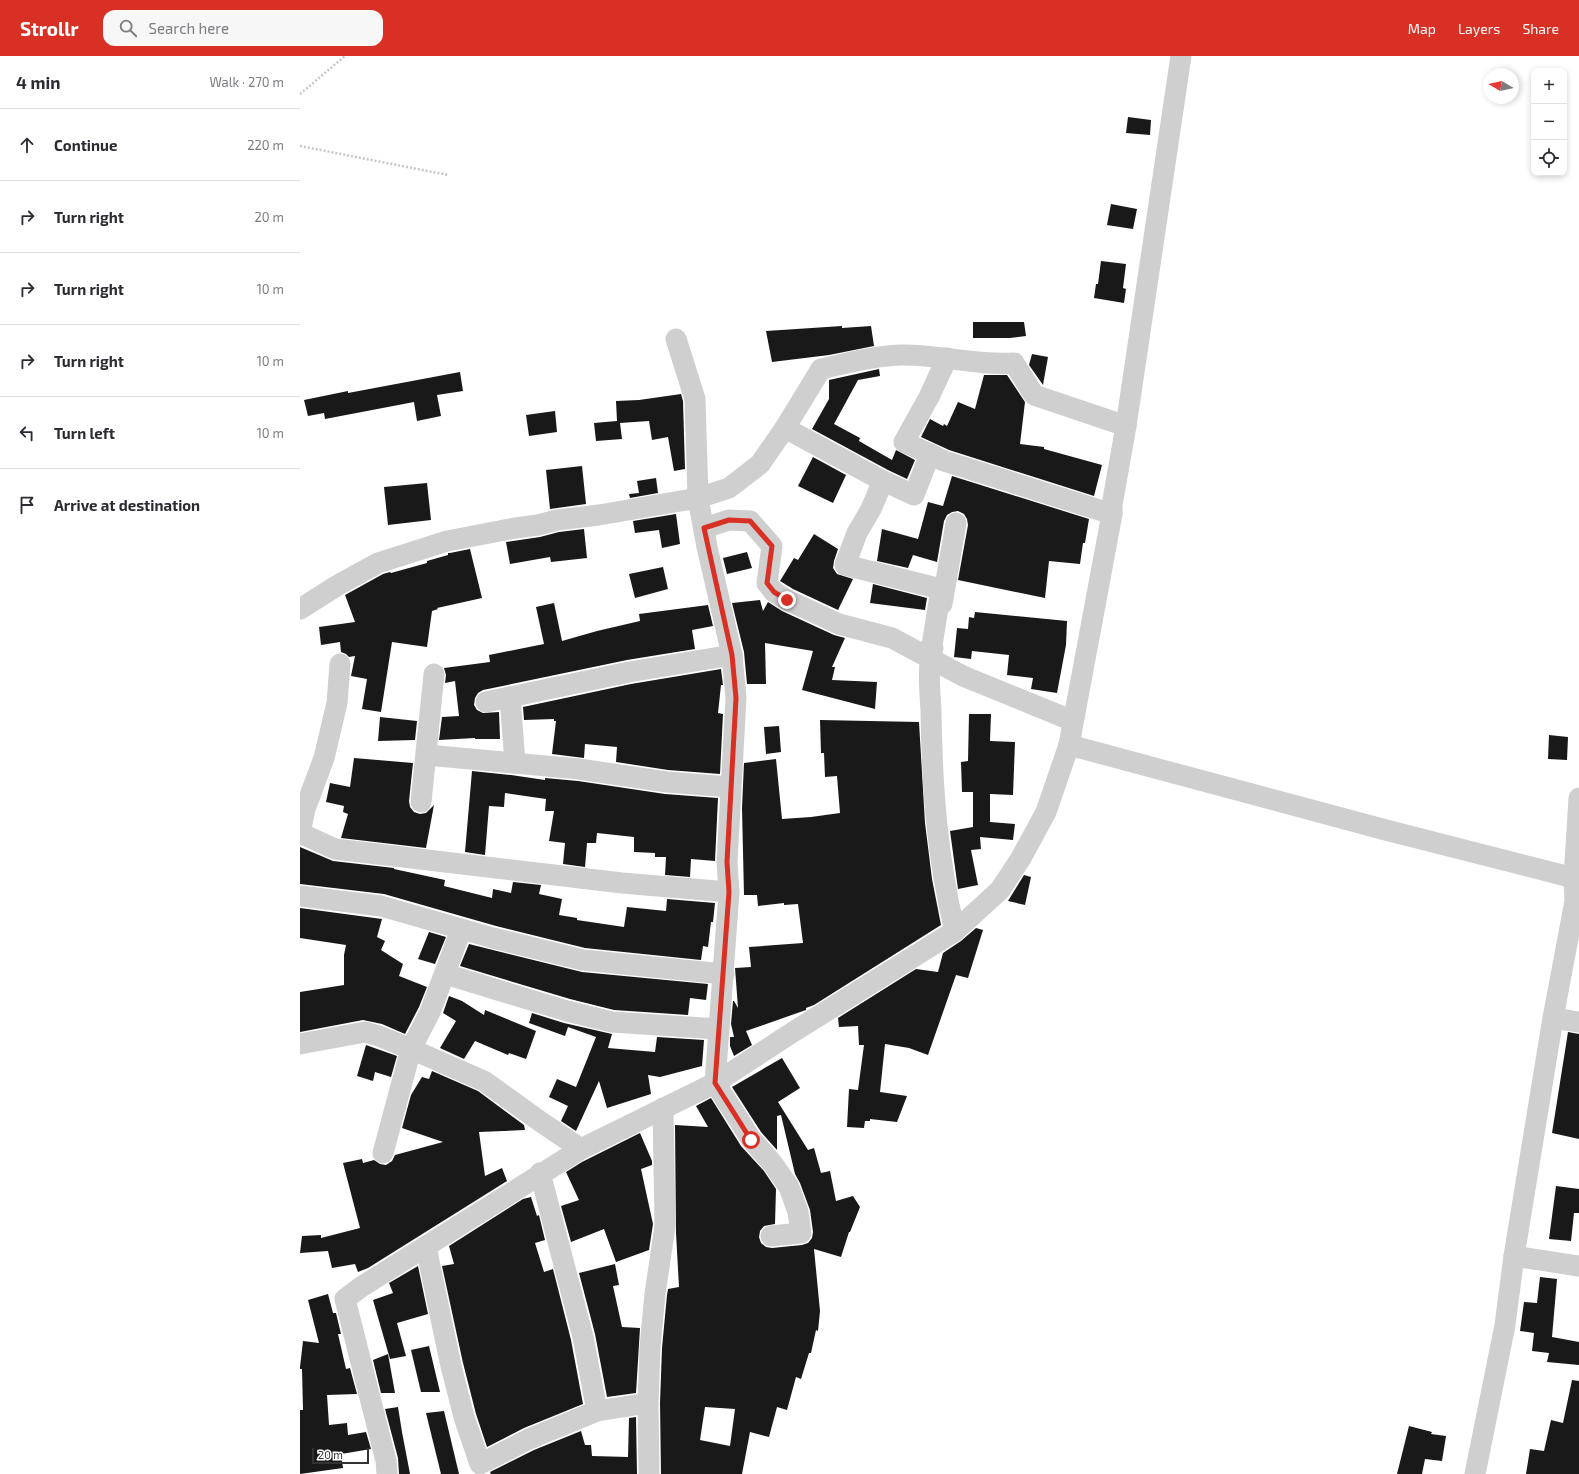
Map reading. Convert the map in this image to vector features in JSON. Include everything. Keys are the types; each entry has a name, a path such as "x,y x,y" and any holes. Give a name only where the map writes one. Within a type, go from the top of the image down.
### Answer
{"street":[{"path":"387,1474 386,1461 345,1299 361,1287 540,1173 581,1149 715,1083 792,1032 955,931 1000,890 1021,858 1046,812 1069,745 1112,514 1112,505 1126,426 1181,56"},
{"path":"676,339 695,399 698,498 732,655 736,698 727,862 729,892 715,1083 751,1140 773,1164 789,1187 798,1212 801,1233 771,1236"},
{"path":"300,609 338,585 378,563 447,540 538,525 557,520 599,515 698,498 729,488 760,464 785,428 822,369 849,362 900,355 947,358 995,364 1014,363 1034,395 1126,426"},
{"path":"947,358 929,397 904,442 944,461 1112,514"},
{"path":"785,428 883,481 914,495 930,454"},
{"path":"883,481 871,509 856,533 845,565 941,589 930,658 931,722 936,819 946,895 955,931"},
{"path":"704,528 729,520 750,521 772,546 767,583 774,592 787,600 839,624 892,638 963,676 1073,721"},
{"path":"930,658 938,632 956,523"},
{"path":"486,702 629,672 732,655"},
{"path":"340,664 337,703 324,758 305,809 300,833 335,849 622,883 729,892"},
{"path":"421,802 434,674"},
{"path":"510,697 515,763"},
{"path":"1069,745 1382,829 1574,878"},
{"path":"426,755 579,769 667,782 730,787"},
{"path":"1475,1474 1505,1325 1514,1256 1553,1018 1577,901 1574,878 1579,801"},
{"path":"300,896 381,906 461,930 583,960 724,974"},
{"path":"383,1153 412,1049 430,1012 461,930"},
{"path":"445,974 612,1022 719,1029"},
{"path":"1553,1018 1579,1022"},
{"path":"300,1044 365,1032 412,1049 484,1081 581,1149"},
{"path":"649,1474 648,1403 650,1347 655,1294 665,1226 663,1108"},
{"path":"540,1173 583,1337 597,1411"},
{"path":"426,1247 462,1409 480,1464 529,1439 597,1411 648,1403"},
{"path":"1514,1256 1579,1266"}],"path":[{"path":"300,94 345,56"},
{"path":"300,146 448,175"}],"building":[{"path":"1128,117 1151,120 1150,135 1126,133"},
{"path":"1111,204 1137,209 1133,229 1107,225"},
{"path":"1101,261 1126,264 1123,288 1126,289 1124,303 1094,298 1096,284 1098,284"},
{"path":"973,322 1024,322 1026,336 1010,338 973,338"},
{"path":"842,326 842,328 871,326 874,346 829,355 772,362 766,331"},
{"path":"1032,354 1048,357 1043,385 1029,365"},
{"path":"879,369 880,376 858,380 834,424 860,438 859,441 892,460 896,450 915,460 907,479 812,429 829,399 829,380"},
{"path":"460,372 463,391 437,395 441,416 417,421 414,402 325,419 324,413 308,416 304,400 348,391 348,393"},
{"path":"984,375 1007,375 1025,402 1020,444 1044,447 1044,449 1102,465 1094,496 949,450 921,437 930,419 943,426 944,424 947,426 958,402 975,409"},
{"path":"681,394 683,401 685,469 674,471 668,437 652,440 649,421 620,423 622,439 596,441 594,423 617,421 616,401 639,400"},
{"path":"555,411 557,432 529,436 526,415"},
{"path":"813,457 846,475 833,503 798,486"},
{"path":"582,466 586,504 550,509 546,470"},
{"path":"952,476 1089,519 1080,564 1049,561 1045,598 958,580 968,525 964,514 958,511 947,515 944,521 937,562 913,555 908,568 877,561 882,529 918,539 928,502 943,506"},
{"path":"656,478 658,493 630,498 629,494 639,493 637,481"},
{"path":"427,483 431,520 388,525 384,487"},
{"path":"676,514 680,544 662,548 659,530 635,533 633,521"},
{"path":"584,529 587,558 551,562 550,557 510,564 506,542"},
{"path":"814,534 838,549 833,568 837,574 853,579 838,610 793,589 780,581 794,558 798,560"},
{"path":"470,549 482,598 437,608 438,609 432,611 427,647 392,642 381,712 362,709 367,679 351,676 355,656 349,657 341,652 340,642 321,645 319,627 355,622 345,595 383,574 427,563 427,561 448,555 448,553"},
{"path":"747,552 752,568 727,574 723,558"},
{"path":"663,567 668,589 635,598 629,574"},
{"path":"873,584 927,598 925,610 870,603"},
{"path":"760,600 763,611 768,602 782,611 834,635 845,638 832,667 835,667 832,680 877,682 875,709 802,690 813,651 765,643 766,684 747,684 744,652 732,603"},
{"path":"554,603 562,641 640,621 639,614 708,605 713,626 692,630 695,649 627,660 483,690 478,693 475,698 474,705 477,710 483,713 499,712 500,739 475,738 439,740 442,717 459,716 455,681 445,683 446,675 444,668 490,662 489,655 544,644 536,607"},
{"path":"975,612 1067,621 1066,645 1057,693 1031,689 1033,678 1007,675 1009,655 972,651 971,659 954,657 957,628 968,629 969,617 974,618"},
{"path":"721,669 723,685 721,685 718,713 723,714 720,774 668,770 616,762 617,747 585,744 584,758 552,754 556,721 554,721 554,719 524,720 523,707 631,684"},
{"path":"969,714 991,714 990,741 1015,742 1013,795 990,794 990,822 1015,824 1013,840 980,837 981,849 971,850 978,885 958,889 950,831 973,827 973,792 962,792 961,762 968,761"},
{"path":"380,717 417,721 415,740 378,741"},
{"path":"820,720 919,722 925,823 932,879 941,925 814,1005 806,1008 806,1010 746,1031 752,1045 734,1056 730,1046 730,1037 734,1037 731,1024 733,1001 738,1008 735,968 751,967 749,947 803,943 798,904 784,905 784,903 758,906 757,895 744,895 742,808 744,763 776,759 782,819 840,813 837,776 825,777 824,753 821,753"},
{"path":"779,726 781,752 766,754 764,727"},
{"path":"1549,735 1568,737 1567,760 1548,759"},
{"path":"354,758 413,763 409,801 410,807 414,812 420,814 426,813 434,805 426,848 341,838 348,814 343,812 344,806 326,802 330,783 350,787"},
{"path":"472,771 545,780 545,778 578,781 665,794 718,798 715,861 691,859 690,877 665,875 666,857 655,857 655,853 634,852 634,837 597,833 596,843 587,843 585,867 563,864 565,843 549,841 554,811 545,811 546,799 505,793 504,807 489,806 485,855 465,852"},
{"path":"300,847 333,861 394,868 445,880 444,886 492,898 493,889 511,893 513,882 541,885 539,894 562,899 559,915 577,918 577,920 624,927 627,907 666,911 667,899 715,903 708,947 703,946 701,960 585,948 496,926 384,894 300,884"},
{"path":"1024,875 1031,877 1025,905 1008,901"},
{"path":"300,908 382,919 377,937 385,941 381,950 403,964 399,976 427,987 419,1007 405,1034 382,1024 363,1020 300,1032 300,992 344,985 344,955 346,945 300,938"},
{"path":"976,928 983,930 968,978 956,975 928,1055 909,1048 885,1044 880,1092 907,1096 897,1122 870,1119 870,1121 865,1121 864,1128 847,1127 849,1089 858,1090 864,1045 859,1045 858,1026 839,1027 838,1018 916,969 938,972 943,953 961,941"},
{"path":"429,932 446,937 435,964 418,959"},
{"path":"469,944 582,972 708,984 706,1000 690,998 688,1015 614,1010 570,999 460,966"},
{"path":"449,996 462,1001 484,1015 485,1010 536,1031 526,1059 509,1053 508,1055 475,1041 464,1059 440,1048 456,1021 443,1013"},
{"path":"532,1013 564,1023 612,1034 608,1048 655,1052 657,1037 704,1040 702,1066 660,1077 648,1075 651,1094 607,1108 599,1081 576,1131 561,1121 568,1106 549,1097 557,1079 576,1087 596,1037 568,1027 565,1036 529,1023"},
{"path":"1568,1032 1579,1034 1579,1139 1552,1133"},
{"path":"366,1045 397,1056 391,1077 375,1072 373,1081 357,1076"},
{"path":"782,1058 800,1088 778,1102 808,1150 814,1148 821,1173 830,1171 836,1201 853,1196 860,1207 849,1232 841,1257 814,1249 820,1311 818,1331 816,1330 811,1353 809,1353 801,1379 796,1377 787,1410 777,1407 769,1437 750,1432 742,1474 661,1474 660,1403 662,1348 667,1295 668,1289 679,1287 676,1233 675,1125 708,1127 696,1106 711,1098 741,1146 764,1171 776,1189 775,1224 764,1226 760,1231 759,1237 761,1243 766,1247 772,1248 802,1245 808,1243 812,1238 813,1232 810,1210 795,1174 781,1115 777,1116 777,1150 761,1132 732,1087","holes":["705,1407 735,1409 730,1446 700,1440"]},
{"path":"432,1071 478,1091 524,1125 525,1130 479,1132 485,1176 502,1168 507,1181 368,1268 358,1272 355,1264 332,1268 328,1251 300,1253 302,1236 321,1235 321,1238 360,1228 343,1163 362,1159 363,1163 374,1160 380,1164 386,1165 392,1161 395,1155 443,1142 402,1128 411,1095 422,1077 429,1079"},
{"path":"640,1133 652,1161 652,1165 641,1169 653,1224 649,1250 616,1262 604,1229 571,1242 561,1206 579,1200 566,1172 582,1162"},
{"path":"1556,1186 1579,1189 1579,1213 1574,1213 1571,1241 1549,1239"},
{"path":"531,1197 537,1216 539,1215 545,1240 535,1243 544,1272 553,1269 571,1340 583,1404 524,1428 487,1447 476,1414 463,1363 442,1266 454,1264 449,1246 523,1199"},
{"path":"615,1264 619,1285 613,1286 622,1327 640,1328 636,1393 607,1397 595,1334 579,1273"},
{"path":"418,1266 428,1314 397,1323 406,1356 390,1359 373,1300 393,1293 389,1283"},
{"path":"1540,1277 1557,1279 1552,1337 1579,1342 1579,1365 1547,1362 1549,1353 1532,1351 1534,1333 1520,1331 1524,1302 1537,1303"},
{"path":"328,1294 333,1313 336,1313 341,1334 338,1334 346,1369 350,1368 357,1394 327,1395 329,1425 347,1423 348,1435 366,1432 371,1449 341,1454 343,1468 300,1474 300,1410 303,1410 302,1369 300,1369 300,1367 303,1341 319,1343 308,1300"},
{"path":"429,1346 440,1392 421,1392 411,1350"},
{"path":"388,1354 395,1393 381,1393 373,1360"},
{"path":"1572,1380 1579,1381 1579,1474 1526,1474 1530,1449 1544,1451 1551,1420 1563,1423"},
{"path":"398,1407 410,1474 399,1474 398,1458 385,1409"},
{"path":"444,1411 459,1474 441,1474 426,1413"},
{"path":"636,1417 637,1474 491,1474 490,1472 534,1450 581,1431 585,1445 591,1445 592,1456 628,1457 629,1418"},
{"path":"1409,1426 1432,1432 1431,1434 1446,1436 1442,1461 1425,1459 1422,1474 1397,1474"}],"route":[{"path":"751,1140 715,1083 729,892 727,862 736,698 732,655 704,528 729,520 750,521 772,546 767,583 774,592 787,600"}]}
